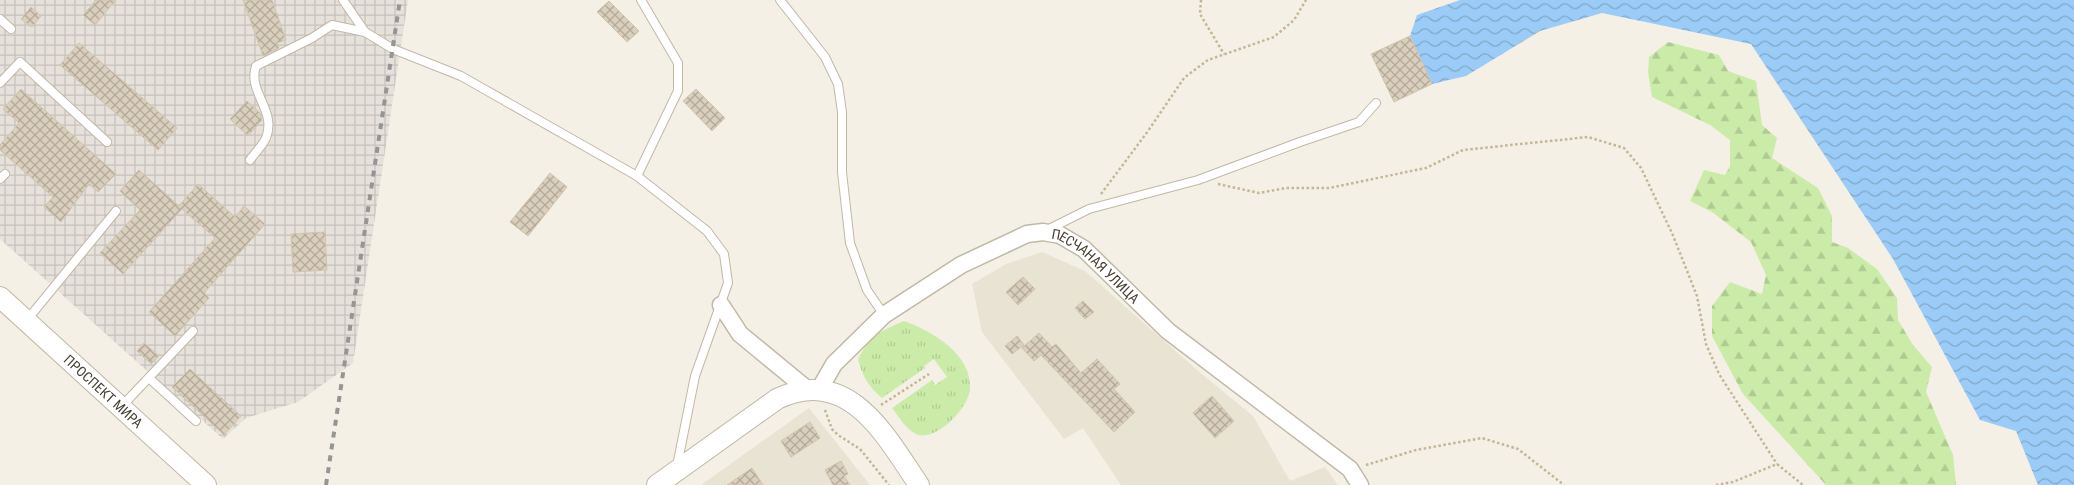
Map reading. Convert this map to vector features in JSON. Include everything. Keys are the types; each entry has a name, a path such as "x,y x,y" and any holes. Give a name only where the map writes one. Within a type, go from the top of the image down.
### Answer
{"street":[{"name":"ПЕСЧАНАЯ УЛИЦА","path":"813,390 834,364 884,315 961,265 1027,234 1043,232 1060,235 1084,249 1168,331 1350,469 1360,485"},
{"name":"ПРОСПЕКТ МИРА","path":"0,297 206,485"},
{"path":"721,304 740,334 813,390"},
{"path":"657,485 732,433 776,399 792,392 813,390 842,396 868,414 884,433 919,485"}],"lane":[{"path":"343,0 365,32"},
{"path":"637,176 678,91 678,63 642,0"},
{"path":"780,0 825,57 838,84 842,112 842,172 850,243 867,290 884,315"},
{"path":"0,20 12,30"},
{"path":"250,160 266,137 268,118 264,102 255,90 252,76 256,66 312,38 332,25 365,32 394,49 461,76 637,176 707,231 724,254 728,283 695,376 676,471"},
{"path":"0,83 20,62 107,142"},
{"path":"1043,232 1089,209 1198,180 1359,122 1376,103"},
{"path":"26,321 116,211"},
{"path":"121,407 193,331"},
{"path":"149,378 196,421"}],"path":[{"path":"1201,0 1200,14 1224,54"},
{"path":"1089,209 1148,131 1184,78 1208,60 1274,37 1294,20 1306,0"},
{"path":"1198,180 1259,193 1286,188 1329,188 1426,168 1463,150 1588,137 1624,148 1641,168 1672,233 1697,296 1706,344 1719,374 1777,464 1804,485"},
{"path":"868,414 929,374"},
{"path":"813,390 832,429 838,436 860,449 889,485"},
{"path":"1350,469 1416,450 1482,438 1518,450 1564,485"},
{"path":"1716,485 1733,482 1777,464"}],"shaded area":[{"path":"0,0 408,0 353,363 298,402 246,418 223,439 0,239"},
{"path":"1042,252 1085,271 1197,370 1253,416 1290,481 1325,467 1338,485 1121,485 1083,428 1064,439 982,332 972,284 1006,264"},
{"path":"809,408 870,485 701,485"}],"green space":[{"path":"1668,42 1719,55 1728,71 1756,81 1762,125 1777,138 1772,158 1818,188 1832,216 1832,242 1848,248 1877,269 1897,298 1898,320 1913,345 1932,367 1926,392 1953,455 1956,485 1826,485 1743,394 1712,336 1712,306 1730,282 1762,294 1766,275 1751,242 1712,212 1690,201 1704,170 1725,175 1730,166 1730,140 1710,125 1652,97 1648,72 1649,57"},
{"path":"904,321 926,331 948,346 964,365 969,376 970,389 964,405 950,422 941,429 924,435 916,434 909,429 892,408 932,380 935,385 947,377 934,359 924,366 925,368 882,398 867,381 858,359 872,339"}],"water":[{"path":"1460,0 2074,0 2074,485 2038,485 2016,431 1980,420 1893,259 1751,44 1602,13 1540,31 1466,76 1432,84 1410,36 1417,15"}],"building":[{"path":"96,0 116,0 95,25 83,15"},
{"path":"243,0 272,0 286,40 277,43 279,48 263,56"},
{"path":"609,1 639,31 627,42 597,12"},
{"path":"31,7 41,16 32,27 21,19"},
{"path":"1410,36 1432,84 1394,102 1371,54"},
{"path":"79,43 177,128 158,150 60,65"},
{"path":"21,89 116,174 98,192 89,184 61,222 44,207 53,197 0,150 0,145 19,123 3,109"},
{"path":"696,89 725,118 712,131 683,101"},
{"path":"247,101 260,113 262,120 248,136 230,119"},
{"path":"139,170 179,206 198,184 235,217 244,206 265,224 204,293 209,298 175,336 149,312 215,238 182,209 123,274 100,253 140,210 120,191"},
{"path":"550,173 567,187 528,236 510,222"},
{"path":"325,232 327,270 293,272 291,234"},
{"path":"1023,277 1035,289 1018,305 1006,292"},
{"path":"1083,301 1094,312 1085,319 1075,308"},
{"path":"1039,333 1052,347 1056,344 1081,373 1097,359 1120,384 1114,389 1135,412 1114,432 1041,355 1034,361 1022,348"},
{"path":"1017,336 1024,345 1012,354 1005,346"},
{"path":"144,343 159,356 151,364 137,351"},
{"path":"190,369 241,416 224,435 172,387"},
{"path":"1212,396 1234,421 1215,438 1193,413"},
{"path":"810,422 820,438 791,457 781,441"},
{"path":"841,461 848,474 844,476 850,485 833,485 825,470"},
{"path":"752,468 763,485 727,485"}],"railway":[{"path":"326,485 400,0"}]}
